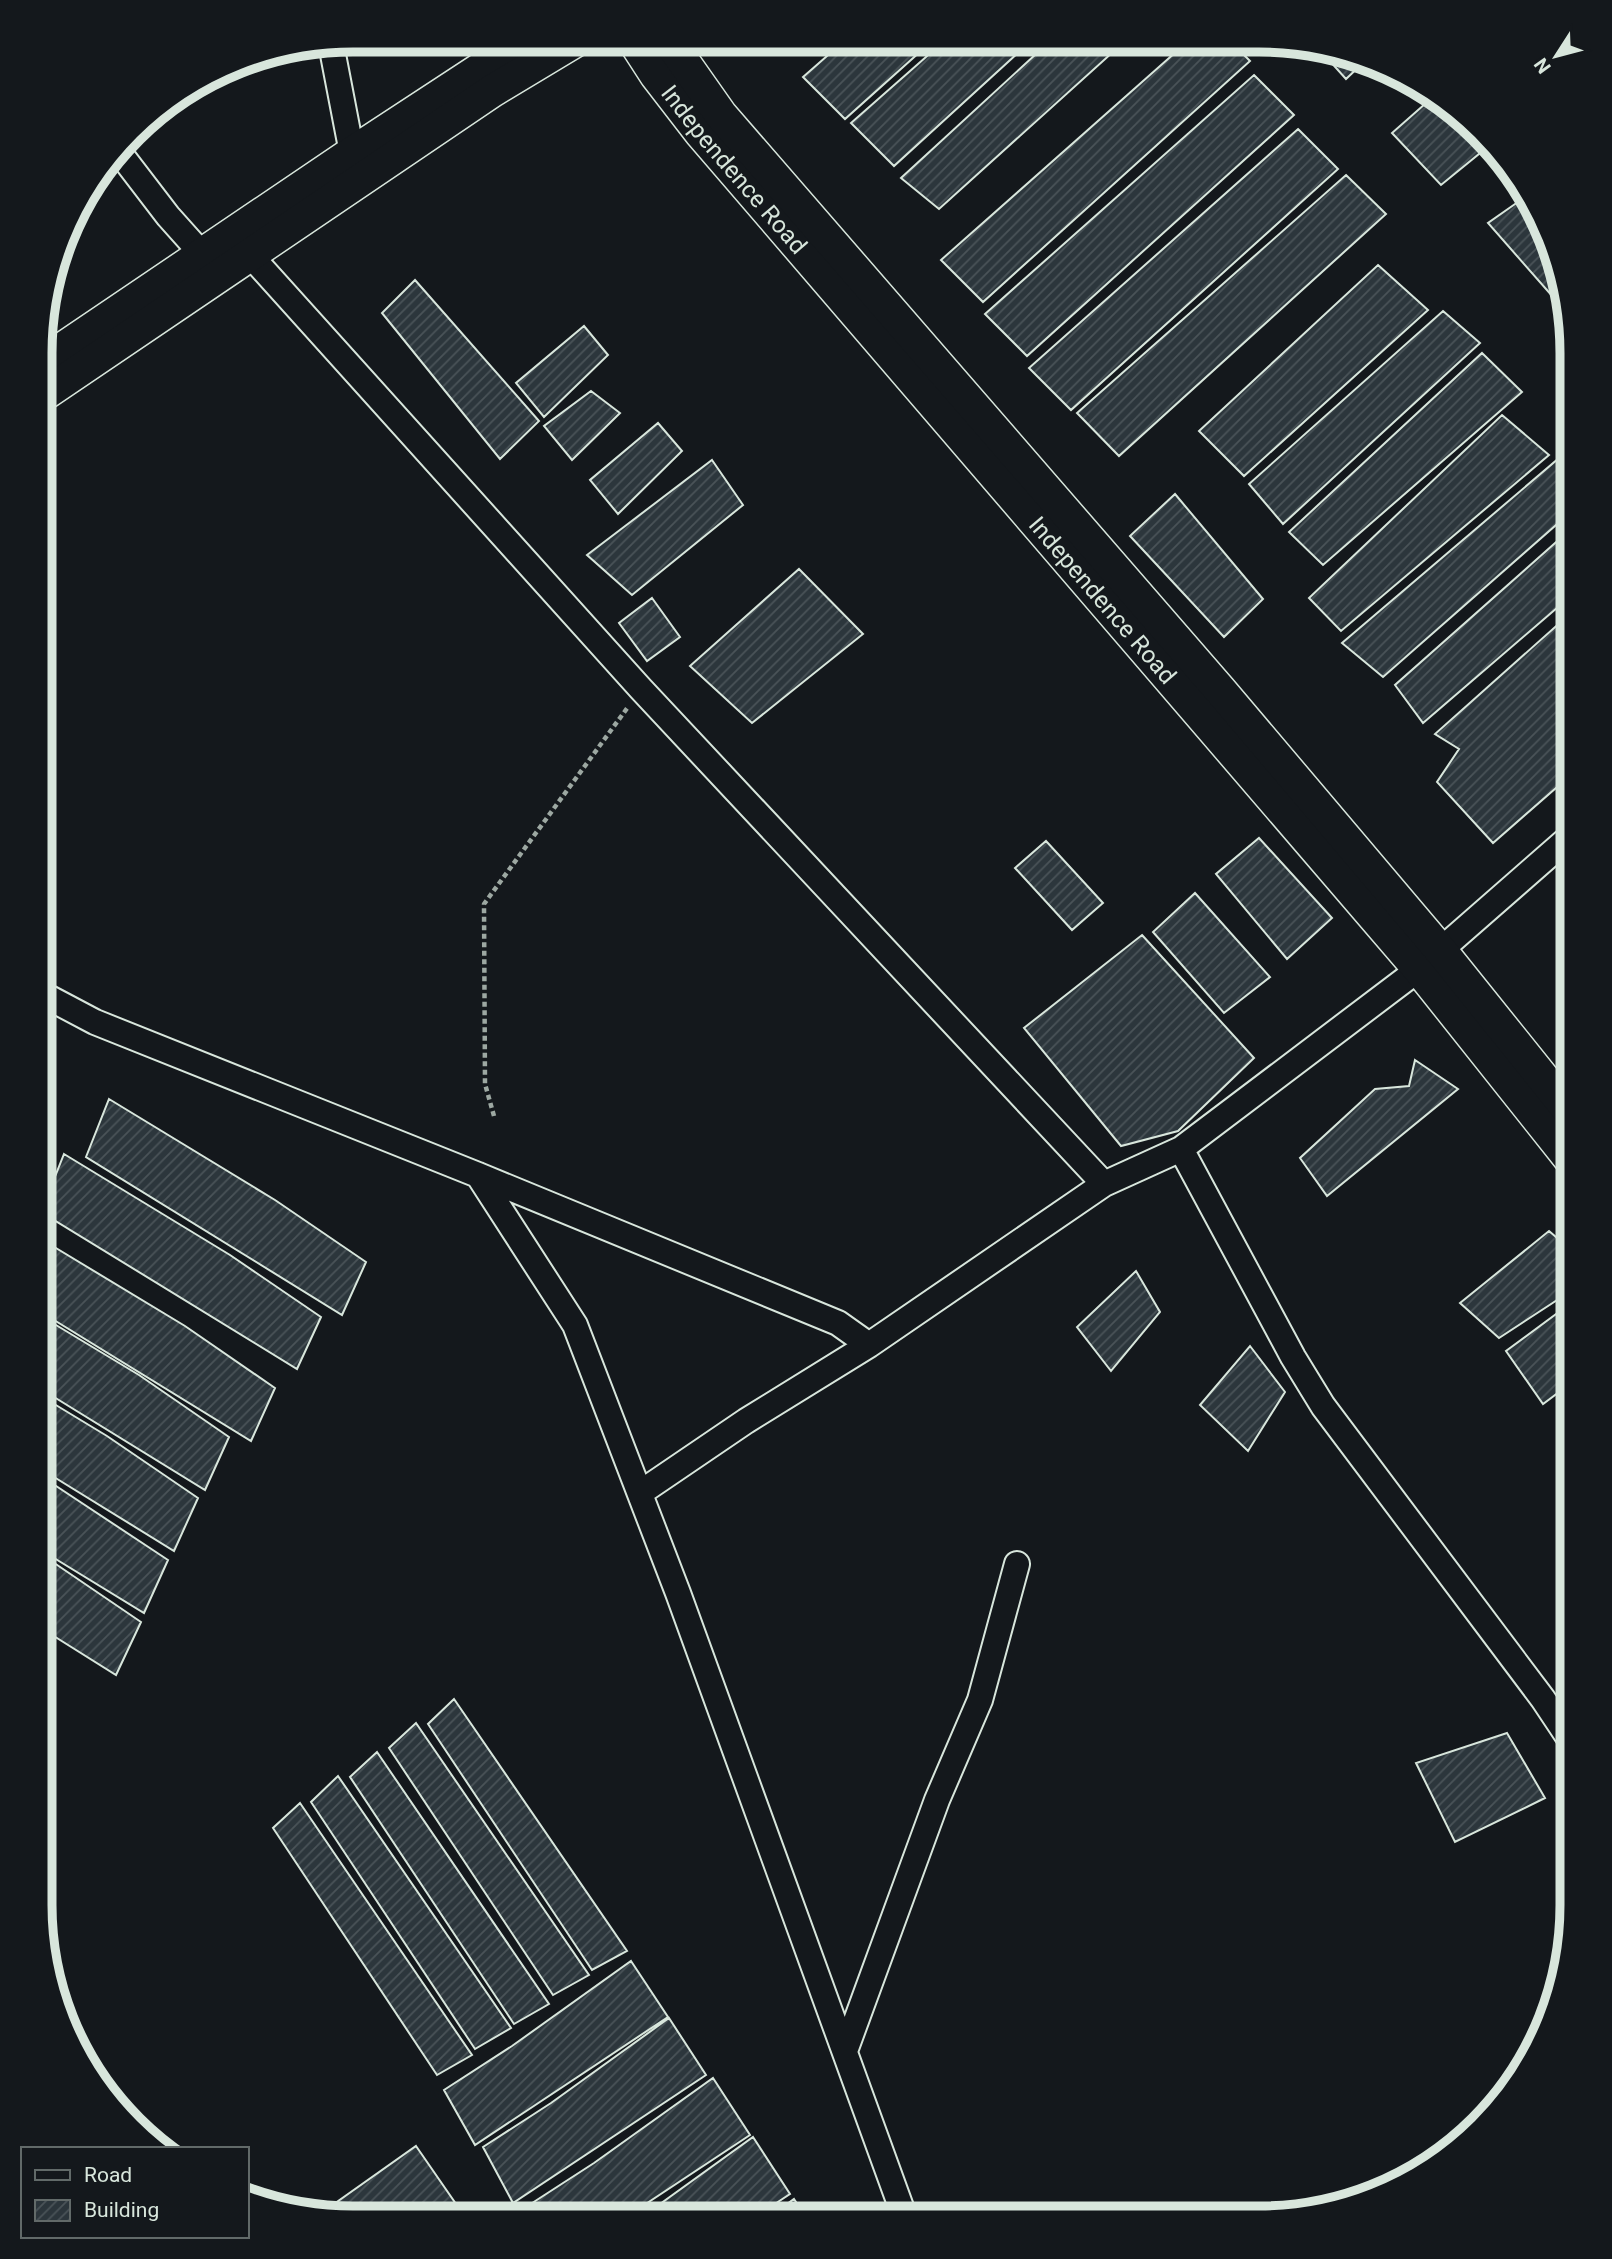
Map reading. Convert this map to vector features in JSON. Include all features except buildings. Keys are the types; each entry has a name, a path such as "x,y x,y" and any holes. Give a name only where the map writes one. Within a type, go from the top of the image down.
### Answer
{"main road":[{"path":"52,356 506,52"},
{"path":"52,390 492,91 557,52"},
{"name":"Independence Road","path":"641,52 700,132 1430,960 1560,1101"},
{"name":"Independence Road","path":"677,52 721,115 1220,690 1430,960 1496,1063 1560,1146"}],"street":[{"path":"333,53 352,153"},
{"path":"124,159 168,216 202,254"},
{"path":"250,255 642,689 1104,1184"},
{"path":"640,1493 746,1421 869,1345 1104,1184 1181,1149 1430,960 1560,846"},
{"path":"52,999 95,1022 478,1175 838,1324 869,1345"},
{"path":"1181,1149 1293,1357 1323,1406 1560,1724"},
{"path":"478,1175 575,1325 640,1493 901,2206"},
{"path":"845,2051 937,1800 980,1700 1017,1564"}],"path":[{"path":"495,1116 485,1084 484,904 642,689"}]}
